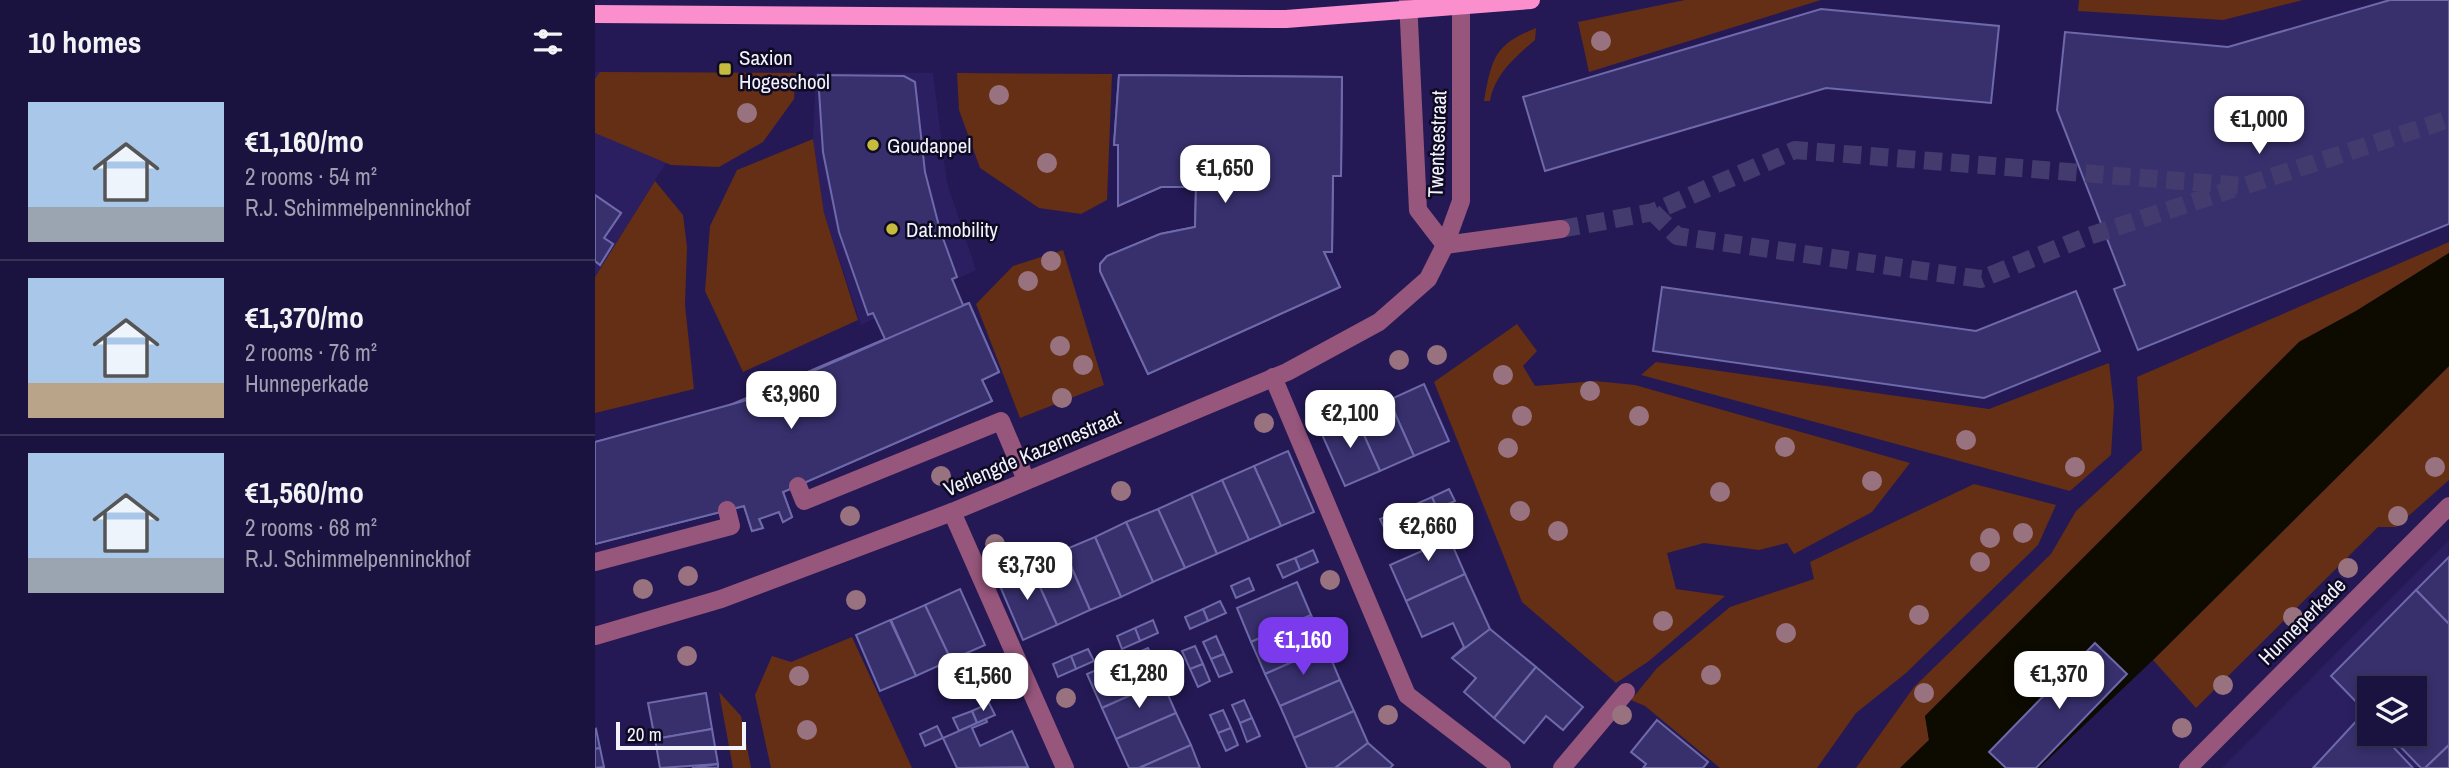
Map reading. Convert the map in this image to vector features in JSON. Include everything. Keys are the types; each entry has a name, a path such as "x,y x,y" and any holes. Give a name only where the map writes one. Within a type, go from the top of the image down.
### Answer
{"main road":[{"path":"595,14 1286,19 1408,6 1531,0"}],"street":[{"name":"Twentsestraat","path":"1445,246 1461,201 1461,3"},
{"name":"Twentsestraat","path":"1408,6 1417,210 1445,246"},
{"path":"1445,246 1560,229"},
{"name":"Verlengde Kazernestraat","path":"595,636 721,600 952,512 1273,377 1379,322 1428,279 1445,246"},
{"path":"1273,377 1407,695 1502,768"},
{"path":"799,486 804,501 1001,421 1026,480"},
{"name":"Hunneperkade","path":"2188,768 2449,506"},
{"path":"595,562 731,526 727,510"},
{"path":"952,512 1065,768"},
{"path":"1562,768 1626,692"}],"shaded area":[{"path":"1685,0 1821,0 1589,72 1578,22"},
{"path":"2079,0 2303,0 2223,20 2078,11"},
{"path":"1536,28 1535,40 1501,74 1490,101 1484,101 1497,55 1511,41"},
{"path":"595,72 722,73 595,277"},
{"path":"600,72 796,73 794,99 763,142 719,167 671,165 595,133 595,79"},
{"path":"816,73 933,73 947,183 976,270 861,325 824,213 813,139"},
{"path":"957,73 1112,74 1107,200 1081,214 1039,208 980,168 959,110"},
{"path":"813,139 824,213 858,320 743,372 705,291 710,226 737,170"},
{"path":"655,181 683,215 687,247 685,305 694,389 595,413 595,277"},
{"path":"2449,242 2449,253 2356,311 2299,342 1925,716 1929,740 1900,768 1856,768 1914,687 2051,554 2076,511 2142,450 2137,377"},
{"path":"1063,250 1104,385 1020,418 976,304 1013,266"},
{"path":"2449,253 2449,366 2153,660 2039,768 1900,768 1929,740 1925,716 2299,342 2356,311"},
{"path":"1517,324 1537,351 1523,366 1535,386 1595,381 1635,385 1910,463 1872,512 1794,554 1787,543 1759,550 1704,543 1667,553 1676,589 1725,596 1649,661 1616,683 1522,602 1434,382"},
{"path":"1656,362 1989,409 2109,363 2114,406 2111,455 2070,491 1641,375"},
{"path":"2449,366 2449,480 2396,527 2378,527 2196,708 2153,660"},
{"path":"1974,484 2056,505 2038,545 1906,673 1856,713 1817,768 1720,768 1645,706 1631,700 1657,668 1730,607 1814,579 1810,562"},
{"path":"2449,540 2449,768 2222,768"},
{"path":"852,637 912,768 771,768 755,695 772,656 791,662"},
{"path":"719,692 741,716 751,768 733,768"}],"building":[{"path":"2390,0 2449,0 2449,224 2138,350 2114,289 2125,285 2057,110 2065,32 2228,47"},
{"path":"1821,9 1999,26 1991,103 1826,88 1545,171 1523,97"},
{"path":"818,75 904,76 915,82 925,172 940,230 957,277 952,279 963,305 969,303 999,372 982,380 992,401 783,492 792,517 783,522 779,512 759,519 763,528 752,531 744,506 595,544 595,442 716,411 885,339 873,313 868,315 839,232 823,152"},
{"path":"1119,75 1342,77 1341,176 1333,176 1332,252 1324,252 1340,287 1148,374 1100,271 1100,264 1107,256 1160,234 1195,227 1196,187 1161,187 1118,206 1118,145 1114,145"},
{"path":"1119,75 1342,77 1341,176 1333,176 1332,252 1324,252 1340,287 1148,374 1100,271 1100,264 1107,256 1160,234 1195,227 1196,187 1161,187 1118,206 1118,145 1114,145"},
{"path":"595,195 621,213 604,238 613,244 600,265 595,261"},
{"path":"595,195 621,213 604,238 613,244 600,265 595,261"},
{"path":"1662,287 1976,331 2076,291 2100,351 1984,398 1653,351"},
{"path":"969,303 999,372 982,380 992,401 783,492 792,517 783,522 779,512 759,519 763,528 752,531 744,506 595,544 595,442 747,400"},
{"path":"1424,384 1449,441 1414,456 1389,400"},
{"path":"1389,400 1414,456 1380,471 1355,415"},
{"path":"1355,415 1380,471 1345,486 1320,430"},
{"path":"1288,451 1314,512 1281,526 1254,466"},
{"path":"1254,466 1281,526 1249,540 1222,480"},
{"path":"1222,480 1249,540 1217,554 1191,494"},
{"path":"1449,489 1455,501 1437,509 1432,497"},
{"path":"1191,494 1217,554 1185,568 1158,509"},
{"path":"1432,497 1437,509 1419,517 1414,505"},
{"path":"1158,509 1185,568 1153,582 1126,522"},
{"path":"1398,512 1403,524 1386,532 1380,519"},
{"path":"1441,519 1465,574 1406,601 1390,565 1422,551 1413,531"},
{"path":"1126,522 1153,582 1121,597 1095,537"},
{"path":"1095,537 1121,597 1090,610 1064,550"},
{"path":"1064,550 1090,610 1057,625 1030,565"},
{"path":"1313,550 1318,562 1300,570 1295,558"},
{"path":"2449,557 2449,624 2416,590"},
{"path":"1295,558 1300,570 1283,578 1277,565"},
{"path":"1030,565 1057,625 1023,640 997,579"},
{"path":"1465,574 1490,629 1452,658 1464,647 1453,623 1422,637 1406,601"},
{"path":"1249,578 1254,590 1236,598 1231,586"},
{"path":"1297,582 1311,615 1251,642 1237,608"},
{"path":"960,589 985,645 951,660 925,605"},
{"path":"2416,590 2449,624 2449,745 2425,768 2421,768 2400,746 2427,746 2427,676 2357,676 2357,703 2331,676"},
{"path":"1220,601 1226,613 1208,621 1203,609"},
{"path":"925,605 951,660 916,676 891,620"},
{"path":"1203,609 1208,621 1190,629 1185,617"},
{"path":"1311,615 1326,647 1265,674 1251,642"},
{"path":"890,620 916,676 880,691 856,635"},
{"path":"1153,620 1158,633 1140,641 1135,628"},
{"path":"1135,628 1140,641 1122,649 1117,636"},
{"path":"1490,629 1536,667 1494,718 1464,692 1476,678 1452,658"},
{"path":"1216,636 1224,654 1211,659 1203,642"},
{"path":"2095,643 2127,674 2036,768 2006,768 1989,752"},
{"path":"1195,646 1203,664 1190,669 1182,651"},
{"path":"1326,647 1340,680 1280,706 1265,674"},
{"path":"1148,648 1162,681 1102,708 1087,674"},
{"path":"1088,649 1094,661 1076,669 1071,656"},
{"path":"1224,654 1232,672 1219,677 1211,659"},
{"path":"1071,656 1076,669 1058,677 1053,664"},
{"path":"1203,664 1210,681 1198,687 1190,669"},
{"path":"1536,667 1583,707 1563,730 1546,716 1524,743 1494,718"},
{"path":"1340,680 1354,711 1294,738 1280,706"},
{"path":"1162,681 1176,713 1116,739 1102,708"},
{"path":"706,693 712,729 655,739 648,703"},
{"path":"1244,700 1252,718 1240,723 1232,705"},
{"path":"989,703 995,715 977,723 972,711"},
{"path":"1223,710 1231,728 1218,733 1210,715"},
{"path":"972,711 977,723 959,731 953,718"},
{"path":"1354,711 1368,743 1335,768 1307,768 1294,738"},
{"path":"1176,713 1191,745 1139,768 1129,768 1116,739"},
{"path":"1252,718 1260,736 1247,742 1240,723"},
{"path":"986,719 987,722 972,728 980,746 1012,731 1028,767 957,768 943,738"},
{"path":"1657,720 1708,762 1703,768 1643,768 1646,764 1631,752"},
{"path":"2357,720 2357,746 2392,746 2413,768 2313,768"},
{"path":"937,726 943,738 925,746 920,734"},
{"path":"1231,728 1238,745 1226,751 1218,733"},
{"path":"712,729 718,764 660,768 655,739"},
{"path":"595,730 600,748 595,749"},
{"path":"1368,743 1393,765 1390,768 1335,768"},
{"path":"1191,745 1200,768 1139,768"},
{"path":"2449,745 2449,768 2425,768"},
{"path":"600,748 604,767 595,768 595,749"},
{"path":"718,764 718,768 692,768"}],"tunnel":[{"path":"1561,229 1653,212 1795,150 2244,186 2449,119"},
{"path":"1653,212 1677,236 1981,279 2083,238 2233,189"}],"place":[{"name":"Saxion Hogeschool","path":"725,69"},
{"name":"Goudappel","path":"873,145"},
{"name":"Dat.mobility","path":"892,229"}]}
